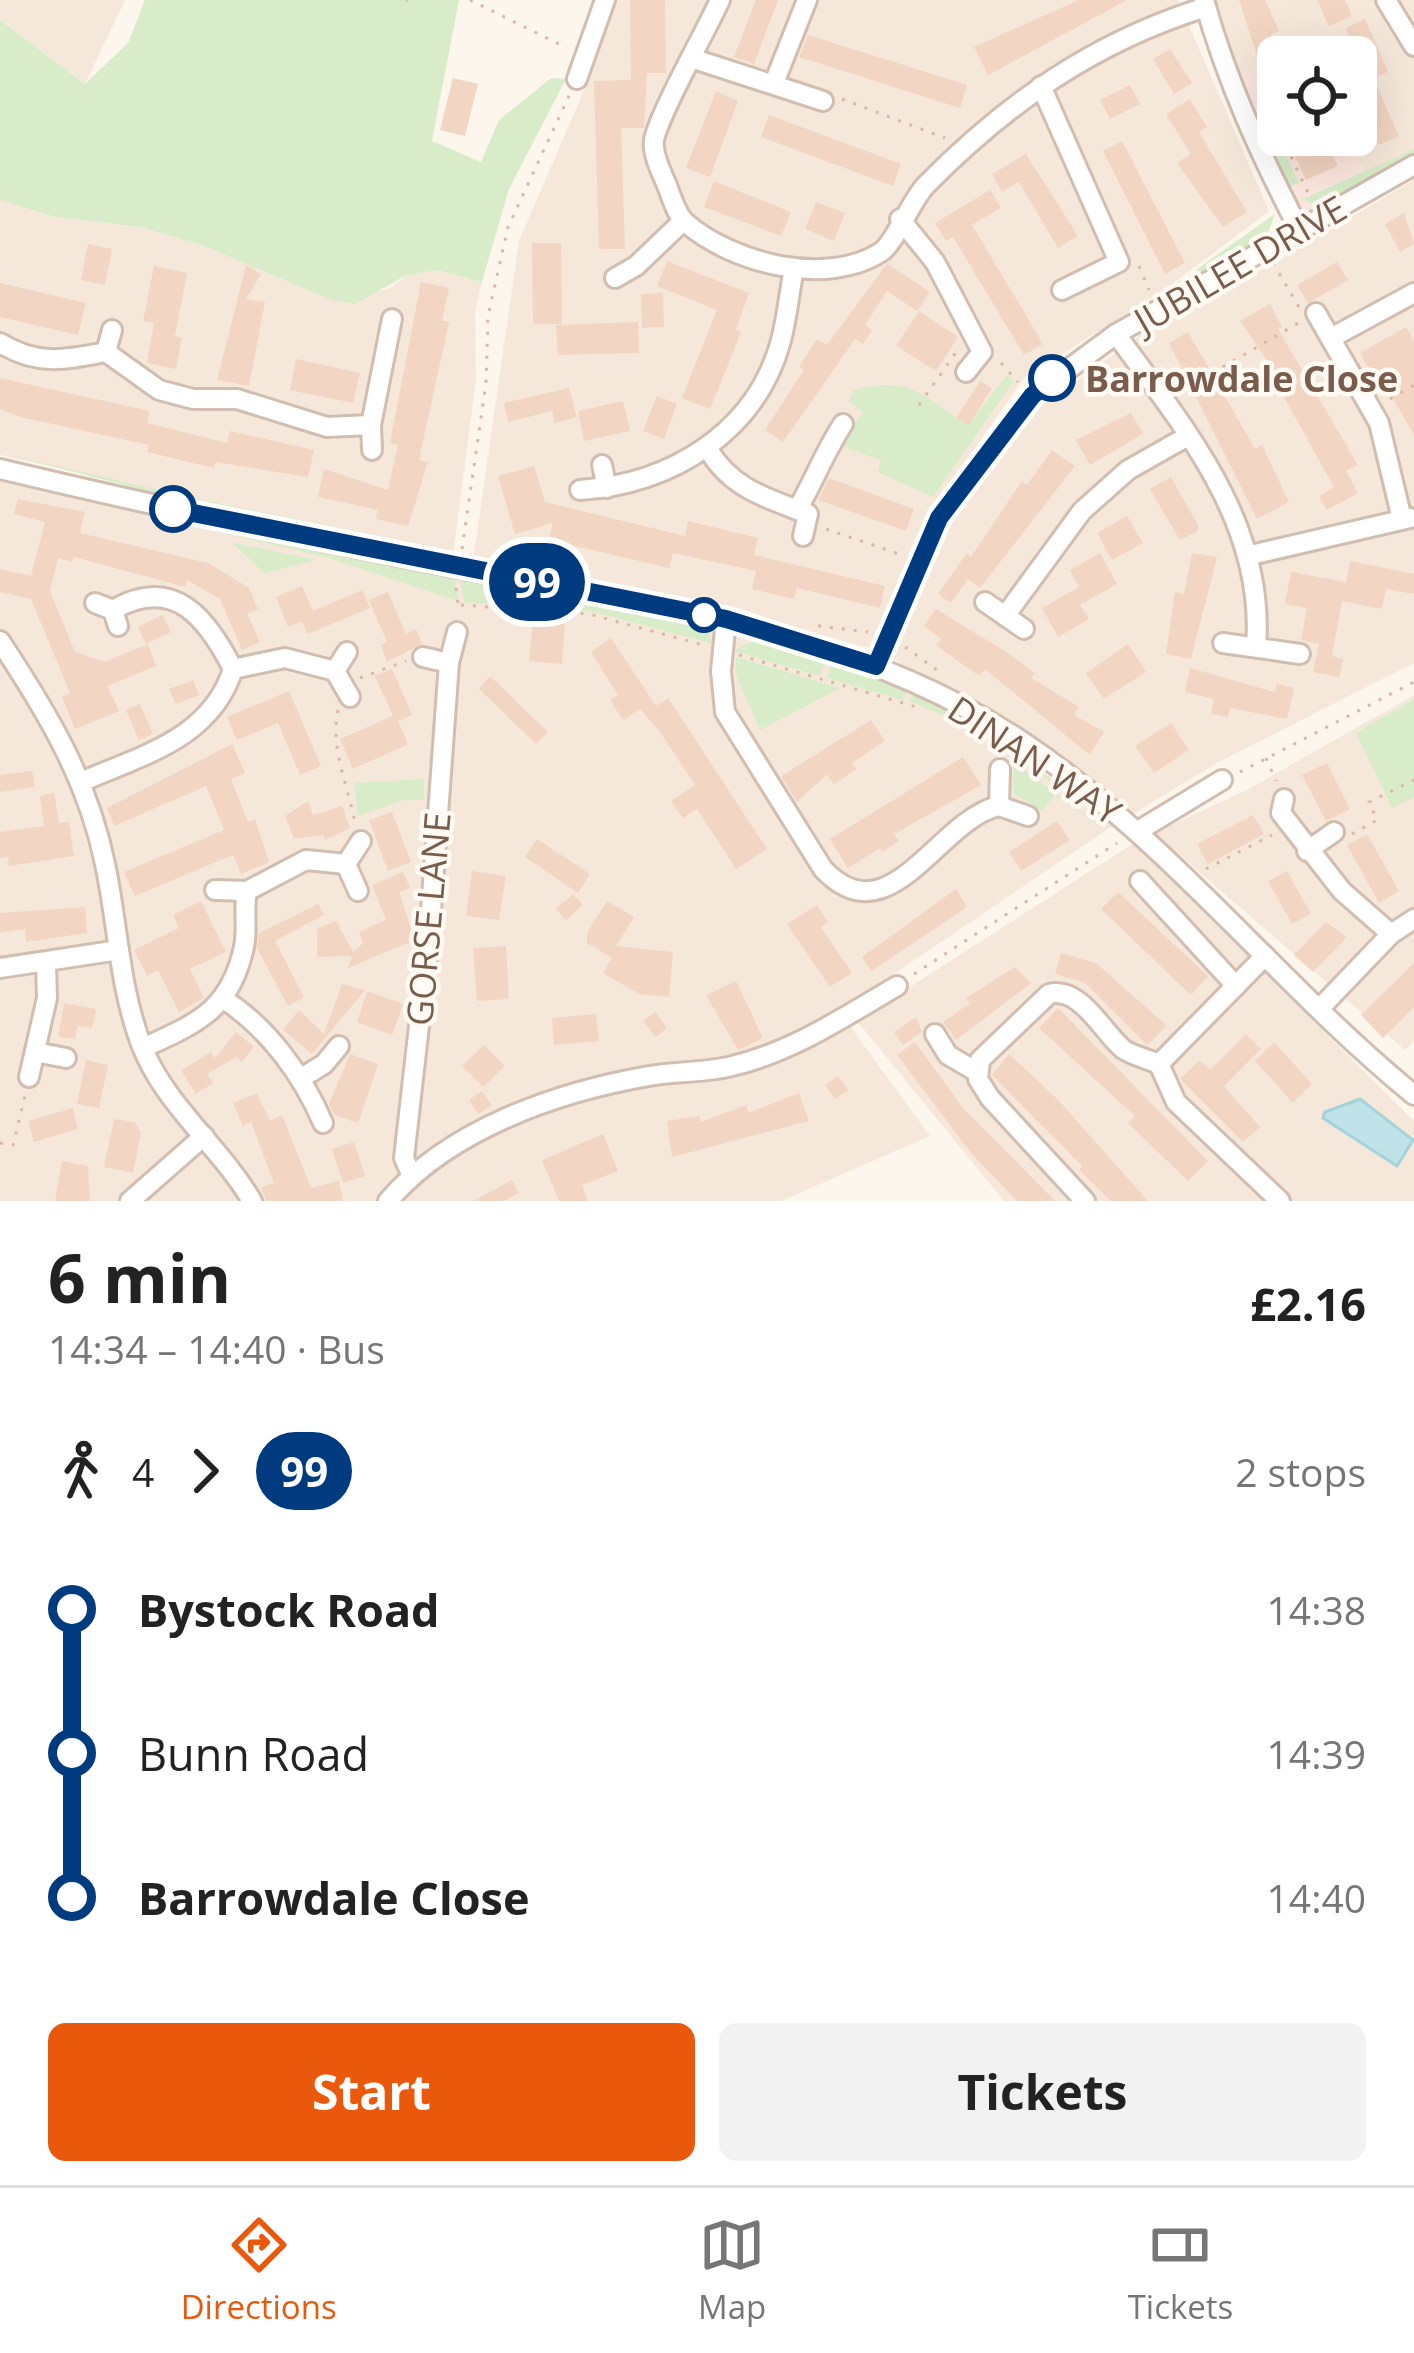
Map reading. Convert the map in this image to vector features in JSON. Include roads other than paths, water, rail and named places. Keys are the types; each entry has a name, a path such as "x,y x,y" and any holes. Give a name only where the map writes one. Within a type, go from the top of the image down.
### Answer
{"street":[{"path":"577,79 605,0"},
{"path":"720,0 653,141 683,221 730,247 794,269 839,271 886,250 900,219 962,148 1041,86 1090,52 1205,4 1250,134 1299,229"},
{"path":"774,83 807,0"},
{"path":"1386,0 1414,46"},
{"path":"694,59 824,101"},
{"path":"1041,86 1119,262 1062,290"},
{"name":"JUBILEE DRIVE","path":"876,666 939,518 1032,396 1117,334 1414,165"},
{"path":"900,219 934,262 977,343 966,372"},
{"path":"615,278 636,266 683,221"},
{"path":"580,490 608,488 660,473 708,449 749,408 780,346 794,269"},
{"path":"1330,338 1414,293"},
{"path":"1251,555 1408,519 1371,410 1316,313"},
{"path":"372,450 371,425 392,319"},
{"path":"106,352 112,330"},
{"path":"1117,334 1188,436 1251,555 1259,601 1256,647"},
{"path":"0,343 42,361 65,362 106,352 159,390 193,399 237,399 327,427 371,425"},
{"path":"708,449 722,474 802,523 814,469 843,424"},
{"path":"1004,616 1095,498 1128,470 1188,436"},
{"path":"602,465 608,488"},
{"name":"DINAN WAY","path":"0,469 316,540 726,619 876,666 954,700 1024,743 1138,831 1414,1096"},
{"path":"81,782 188,733 227,689 233,669 206,619 186,605 161,598 109,613"},
{"path":"985,602 1024,629"},
{"path":"726,619 722,699 730,724 823,869 841,888 862,892 905,875 978,813 999,806 1028,816"},
{"name":"GORSE LANE","path":"411,1174 404,1158 429,938 449,663 457,632"},
{"path":"0,641 53,723 81,782 105,865 127,1004 142,1048 166,1094 252,1201"},
{"path":"1223,643 1300,654"},
{"path":"233,669 285,658 344,686 347,652"},
{"path":"423,657 449,663"},
{"path":"999,806 1000,769"},
{"path":"1138,831 1222,780"},
{"path":"1284,799 1281,813 1307,851 1391,934"},
{"path":"1307,851 1334,832"},
{"path":"215,890 247,890 306,860 354,852 358,891"},
{"path":"1140,880 1236,986"},
{"path":"142,1048 187,1029 225,1000 244,948 247,890"},
{"path":"1321,1007 1391,934 1414,919"},
{"path":"0,968 118,950"},
{"path":"1159,1064 1265,956"},
{"path":"29,1076 46,998 46,964"},
{"path":"388,1201 411,1174 494,1124 623,1081 731,1067 802,1041 897,986"},
{"path":"977,1072 988,1051 1049,994 1060,991 1073,997 1126,1052 1159,1064 1176,1102 1280,1201"},
{"path":"225,1000 245,1013 303,1077 323,1124"},
{"path":"935,1034 948,1055 977,1072 990,1098 1085,1201"},
{"path":"303,1077 324,1064 339,1046"},
{"path":"35,1052 66,1058"},
{"path":"130,1201 204,1136"}],"water":[{"path":"1360,1099 1413,1140 1397,1166 1323,1118 1325,1112"}],"place":[{"name":"Barrowdale Close","path":"1052,378"}]}
